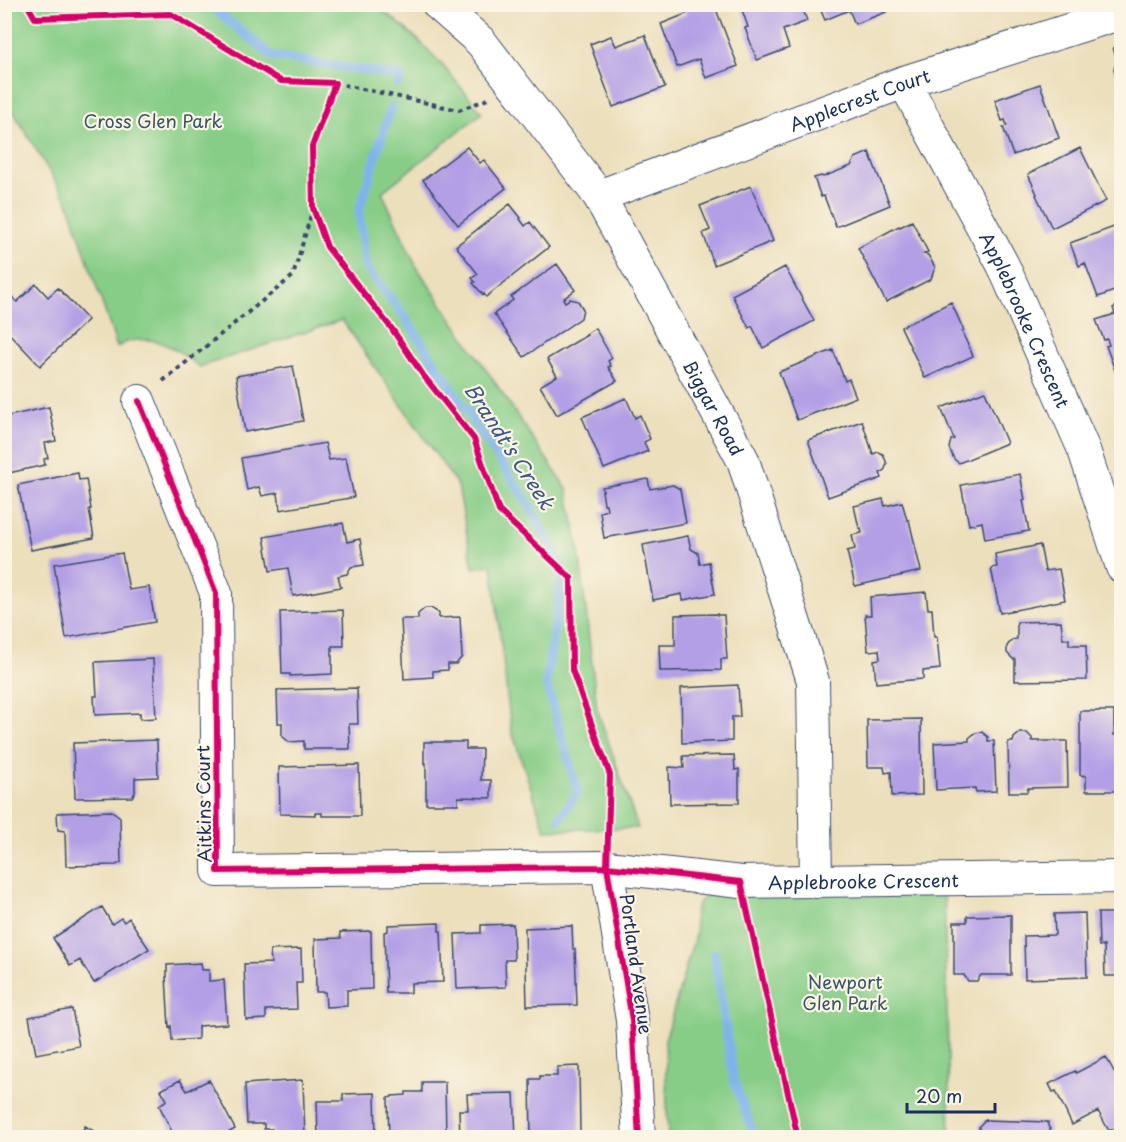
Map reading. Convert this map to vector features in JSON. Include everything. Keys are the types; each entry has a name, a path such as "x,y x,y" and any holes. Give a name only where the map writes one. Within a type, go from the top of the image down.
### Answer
{"street":[{"name":"Biggar Road","path":"438,4 481,42 599,196 743,460 813,681 816,882"},
{"name":"Applecrest Court","path":"599,196 904,82 1122,13"},
{"name":"Applebrooke Crescent","path":"904,82 1003,265 1084,450 1122,567"},
{"name":"Aitkins Court","path":"139,401 216,593 218,871 607,867"},
{"name":"Applebrooke Crescent","path":"607,867 741,882 1122,877"},
{"name":"Portland Avenue","path":"607,867 632,1020 639,1137"}],"path":[{"path":"335,82 459,110 516,88"},
{"path":"139,401 293,276 313,208"}],"green space":[{"name":"Cross Glen Park","path":"5,4 374,5 419,41 482,113 382,192 416,266 567,489 579,549 597,709 638,828 545,830 511,729 492,565 473,568 458,486 342,320 199,367 171,347 150,340 128,342 117,347 68,202 5,98"},
{"name":"Newport Glen Park","path":"944,887 950,1137 668,1137 665,1040 696,932 695,914 701,899 713,893"}],"building":[{"path":"690,4 714,4 738,66 706,78 699,59 677,67 661,24 686,14 683,7"},
{"path":"740,4 801,4 807,21 783,30 789,48 757,60 745,28 748,27"},
{"path":"818,4 883,4 886,12 855,24 849,10 825,20"},
{"path":"645,35 665,87 613,107 590,44 611,36 616,46"},
{"path":"1122,45 1122,78 1116,75 1114,69 1118,63 1113,48"},
{"path":"1040,84 1059,138 1013,155 1003,127 1007,126 1005,120 1002,121 995,100"},
{"path":"467,147 480,163 484,160 506,188 458,225 423,180"},
{"path":"1080,148 1106,201 1052,228 1028,174"},
{"path":"869,152 890,205 836,227 814,178 823,177 851,166 855,158"},
{"path":"751,186 773,241 714,265 703,233 710,230 700,206"},
{"path":"510,204 525,226 530,222 549,247 486,297 473,283 475,282 472,278 478,274 456,246"},
{"path":"912,221 928,252 924,254 928,255 935,267 931,279 886,302 858,248"},
{"path":"1122,224 1122,288 1098,297 1085,263 1079,266 1070,243"},
{"path":"557,264 575,290 563,299 565,302 570,299 578,301 583,309 581,318 524,357 494,314 513,300 511,297"},
{"path":"785,267 814,321 763,348 752,326 749,328 732,295"},
{"path":"36,284 48,297 58,288 88,320 40,366 4,328 4,296 8,293 17,302"},
{"path":"951,302 973,356 925,378 901,327"},
{"path":"1122,304 1122,371 1116,373 1106,346 1109,345 1107,339 1104,340 1096,320 1115,314 1113,308"},
{"path":"595,328 612,358 608,361 611,366 608,367 617,381 557,415 540,386 557,376 547,359"},
{"path":"833,350 845,381 849,379 856,397 797,420 779,372"},
{"path":"293,366 303,421 245,432 236,376"},
{"path":"985,391 1007,443 959,463 954,459 949,448 951,440 954,439 941,408"},
{"path":"626,398 635,418 640,415 650,439 644,442 648,451 604,469 582,417"},
{"path":"49,407 56,441 45,443 48,458 44,459 45,465 4,474 4,417"},
{"path":"862,421 873,454 878,452 883,454 887,464 884,471 880,473 882,478 828,497 808,440"},
{"path":"325,443 329,460 346,458 354,497 280,510 278,493 262,496 259,487 247,490 241,458"},
{"path":"78,473 79,480 86,479 94,538 31,550 18,485"},
{"path":"1020,474 1029,531 985,539 982,522 969,525 961,485"},
{"path":"648,479 650,489 673,485 680,489 686,523 604,538 600,512 607,510 602,487"},
{"path":"883,499 885,506 902,502 907,520 909,520 921,571 855,586 847,551 855,549 852,535 862,533 854,506"},
{"path":"343,523 347,542 360,539 364,565 351,567 347,574 338,576 341,587 293,596 288,568 270,571 264,537"},
{"path":"688,536 691,549 698,553 700,564 709,562 715,594 683,600 682,594 653,600 643,545"},
{"path":"1040,545 1045,571 1059,569 1065,600 1000,613 991,568 997,567 995,554"},
{"path":"122,553 129,590 149,587 155,622 66,638 54,564"},
{"path":"926,592 928,609 932,609 940,669 923,671 923,679 876,683 874,660 880,659 879,650 868,651 865,615 871,615 870,597"},
{"path":"425,608 431,608 439,613 439,618 460,617 462,657 456,664 448,664 448,670 433,671 433,677 404,679 401,619 418,619 418,614"},
{"path":"343,610 344,646 332,646 332,674 290,676 290,674 282,674 280,612"},
{"path":"675,615 724,615 727,659 721,659 721,670 660,671 659,645 675,645"},
{"path":"1061,621 1063,639 1069,639 1069,645 1086,645 1087,680 1015,681 1015,659 1007,653 1007,646 1012,640 1017,639 1017,622"},
{"path":"153,659 156,718 140,719 140,713 95,715 94,696 97,696 95,662"},
{"path":"738,685 740,717 732,717 732,741 682,743 681,688"},
{"path":"357,688 358,724 349,724 350,749 304,749 304,741 289,742 282,736 282,723 278,723 277,690"},
{"path":"1080,711 1114,711 1114,735 1122,735 1122,791 1086,791 1086,776 1080,775"},
{"path":"921,719 922,795 892,796 891,772 885,773 884,767 868,767 867,720"},
{"path":"982,732 988,737 988,741 994,741 996,791 976,792 975,788 936,790 934,743 969,741 975,733"},
{"path":"1020,733 1027,733 1032,741 1067,741 1068,787 1028,788 1027,792 1009,792 1008,742 1013,742"},
{"path":"157,740 158,777 135,778 135,793 132,797 75,798 73,743"},
{"path":"424,742 466,742 466,749 482,749 481,780 491,780 491,798 458,797 458,804 426,804"},
{"path":"734,755 735,770 739,769 739,803 670,804 669,767 684,768 683,756"},
{"path":"359,765 360,816 322,816 322,813 315,813 315,815 280,814 279,767"},
{"path":"112,811 120,817 121,863 66,866 65,831 58,830 57,813"},
{"path":"102,907 112,924 121,918 124,922 129,918 149,949 94,983 80,960 70,966 53,938"},
{"path":"1085,913 1087,977 1025,979 1024,936 1055,935 1054,914"},
{"path":"1098,913 1122,913 1122,976 1105,976 1104,946 1099,946"},
{"path":"1011,915 1011,975 981,975 977,981 968,981 964,975 954,975 954,922 967,922 967,916"},
{"path":"439,923 443,982 411,983 411,993 386,993 384,932 388,931 388,925"},
{"path":"513,924 514,960 505,960 506,987 457,989 455,934 481,933 481,925"},
{"path":"572,926 577,1005 527,1006 525,928"},
{"path":"371,931 372,989 347,990 347,1006 326,1007 325,992 316,992 315,939 341,938 340,932"},
{"path":"301,949 302,983 296,983 297,1009 266,1010 266,1019 246,1020 244,964 271,963 270,950"},
{"path":"201,963 202,970 209,970 209,981 224,980 227,1024 198,1026 198,1039 172,1041 171,1026 169,1027 167,965"},
{"path":"72,1009 79,1046 36,1054 29,1017"},
{"path":"1106,1057 1122,1086 1122,1124 1109,1131 1098,1111 1072,1125 1056,1091 1053,1092 1049,1084"},
{"path":"579,1066 580,1132 570,1132 570,1138 531,1138 530,1079 540,1079 540,1076 557,1076 557,1067"},
{"path":"180,1080 187,1091 209,1080 235,1129 219,1138 175,1138 159,1105 167,1100 161,1090"},
{"path":"303,1080 305,1138 273,1138 272,1129 264,1129 264,1124 247,1124 245,1084"},
{"path":"422,1082 445,1082 446,1138 389,1138 388,1098 406,1095 406,1092 422,1092"},
{"path":"375,1093 376,1138 318,1138 317,1101 343,1101 343,1094"},
{"path":"514,1093 516,1138 460,1138 459,1110 468,1110 467,1094"},
{"path":"985,1120 1048,1122 1050,1138 982,1138 979,1135 979,1126"},
{"path":"85,1126 105,1138 79,1138"}],"waterway":[{"name":"Brandt's Creek","path":"208,4 272,56 401,76 398,84"},
{"name":"Brandt's Creek","path":"391,107 359,211 365,266 400,310 530,506 563,569 546,683 578,792 559,819"},
{"name":"Brandt's Creek","path":"714,953 734,1081 755,1138"}],"cycle path":[{"path":"27,4 35,18 171,14 281,81 335,83 312,147 313,208 327,247 474,439 499,511 571,578 572,670 610,775 607,867 632,1020 639,1138"},
{"path":"139,401 216,593 218,871 607,867 741,882 798,1138"}]}
